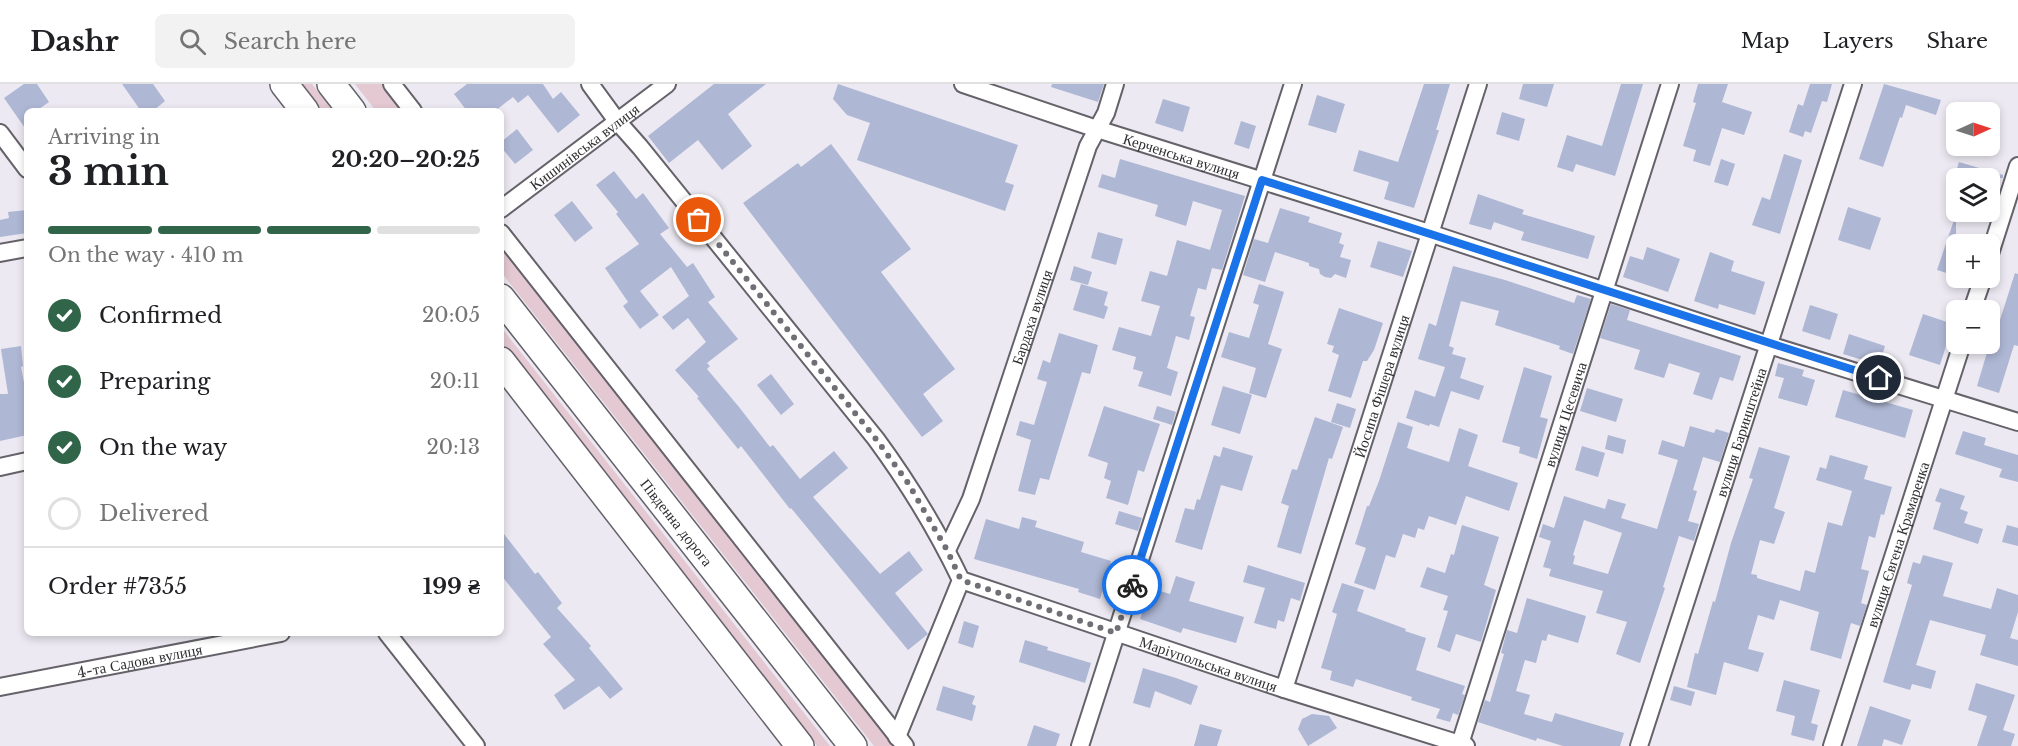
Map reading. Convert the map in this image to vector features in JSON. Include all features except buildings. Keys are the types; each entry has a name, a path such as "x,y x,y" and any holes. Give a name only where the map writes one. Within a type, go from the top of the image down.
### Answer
{"main road":[{"path":"284,84 303,108"},
{"path":"331,84 350,108"},
{"name":"Південна дорога","path":"504,302 853,746"},
{"path":"504,365 801,746"}],"street":[{"path":"392,84 411,108"},
{"path":"590,84 617,121 876,439 908,483 947,550 961,580 901,741"},
{"name":"Кишинівська вулиця","path":"504,207 667,84"},
{"name":"Керченська вулиця","path":"963,84 1097,129 1429,233 1769,345 2018,422"},
{"name":"Бардаха вулиця","path":"947,550 971,499 1088,146 1106,113 1115,84"},
{"path":"1080,746 1293,84"},
{"name":"Йосипа Фішера вулиця","path":"1284,689 1478,84"},
{"name":"вулиця Цесевича","path":"1463,745 1670,84"},
{"name":"вулиця Баринштейна","path":"1639,746 1853,84"},
{"path":"0,133 24,165"},
{"path":"1997,234 2018,166"},
{"path":"504,236 901,741"},
{"path":"0,253 24,249"},
{"name":"вулиця Євгена Крамаренка","path":"1832,746 1959,354"},
{"path":"0,467 24,462"},
{"name":"Маріупольська вулиця","path":"961,580 1284,689 1463,745"},
{"name":"4-та Садова вулиця","path":"0,687 264,636"},
{"path":"389,636 476,746"}],"shaded area":[{"path":"298,84 312,84 331,108 318,108"},
{"path":"355,84 384,84 403,108 374,108"},
{"path":"504,247 898,746 874,746 504,276"},
{"path":"504,331 830,746 817,746 504,349"}],"way so far":[{"path":"699,220 876,439 908,483 947,550 961,580 1116,633 1132,585"}],"route":[{"path":"1132,585 1262,180 1769,345 1879,378"}]}
